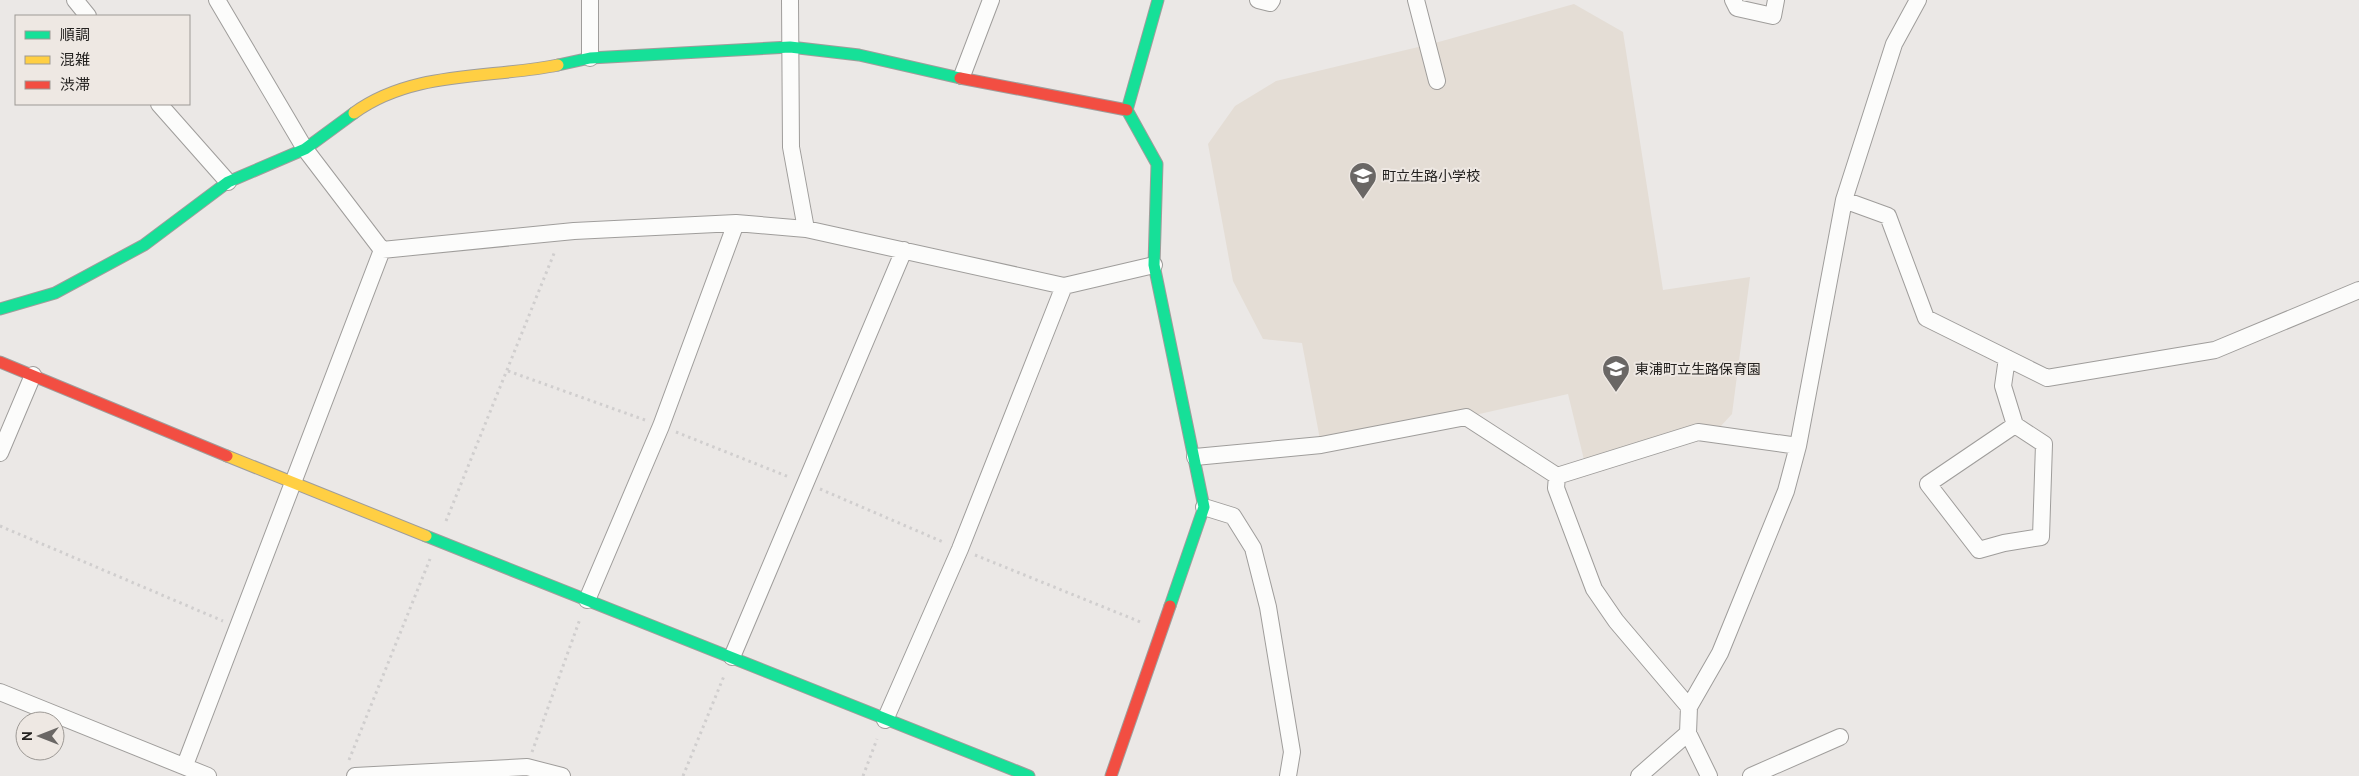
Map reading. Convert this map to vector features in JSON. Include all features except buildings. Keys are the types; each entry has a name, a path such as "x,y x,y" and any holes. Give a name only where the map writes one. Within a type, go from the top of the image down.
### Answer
{"street":[{"path":"75,0 87,15"},
{"path":"217,0 305,149 382,250"},
{"path":"590,0 590,58"},
{"path":"790,0 791,147 806,229"},
{"path":"962,76 991,0"},
{"path":"1111,776 1204,507 1154,265 1157,164 1128,110 1158,0"},
{"path":"1258,0 1270,3 1272,0"},
{"path":"1416,0 1437,81"},
{"path":"1733,0 1737,8 1773,16 1776,0"},
{"path":"1709,776 1688,733 1689,706 1720,653 1786,491 1798,446 1844,200 1894,44 1918,0"},
{"path":"0,309 55,293 144,245 228,182 305,149 368,103 420,84 451,77 533,70 590,58 790,47 859,55 962,76 993,85 1128,110"},
{"path":"161,105 228,182"},
{"path":"1844,200 1888,216 1926,318 2047,378 2215,350 2359,290"},
{"path":"382,250 563,232 736,223 806,229 1064,286 1154,265"},
{"path":"586,600 661,426 736,223"},
{"path":"185,765 382,250"},
{"path":"732,657 904,250"},
{"path":"885,720 960,549 1064,286"},
{"path":"2007,358 2003,386 2015,425 2044,444 2041,537 2004,543 1979,550 1928,484 2015,425"},
{"path":"0,362 292,483 1029,776"},
{"path":"0,453 33,375"},
{"path":"1195,457 1322,445 1466,417 1557,476"},
{"path":"1557,476 1698,432 1798,446"},
{"path":"1557,476 1556,488 1594,589 1616,622 1689,706"},
{"path":"1204,507 1233,516 1253,548 1268,607 1284,695 1292,752 1288,776"},
{"path":"0,692 185,765 208,776"},
{"path":"1639,776 1688,733"},
{"path":"1751,776 1840,737"},
{"path":"351,771 527,767 562,776"}],"path":[{"path":"351,771 438,540 563,232"},
{"path":"508,371 661,426 806,483 960,549 1162,630"},
{"path":"0,526 238,628"},
{"path":"527,767 586,600"},
{"path":"683,776 732,657"},
{"path":"863,776 885,720"}],"shaded area":[{"path":"1574,4 1623,32 1663,290 1750,277 1732,414 1720,427 1586,468 1568,394 1466,417 1321,445 1302,343 1263,339 1233,281 1208,144 1235,106 1276,81 1435,43"}],"traffic: fast":[{"path":"1158,0 1127,110 1157,164 1154,265 1204,507 1170,606"},
{"path":"558,65 590,58 790,47 859,55 960,78"},
{"path":"0,309 55,293 144,245 228,182 305,149 354,113"},
{"path":"426,536 1029,776"}],"traffic: slow":[{"path":"354,113 377,99 401,89 453,78 558,65"},
{"path":"227,456 426,536"}],"traffic: jam":[{"path":"960,78 1127,110"},
{"path":"0,362 227,456"},
{"path":"1111,776 1170,606"}],"place":[{"name":"町立生路小学校","path":"1363,200"},
{"name":"東浦町立生路保育園","path":"1616,393"}]}
